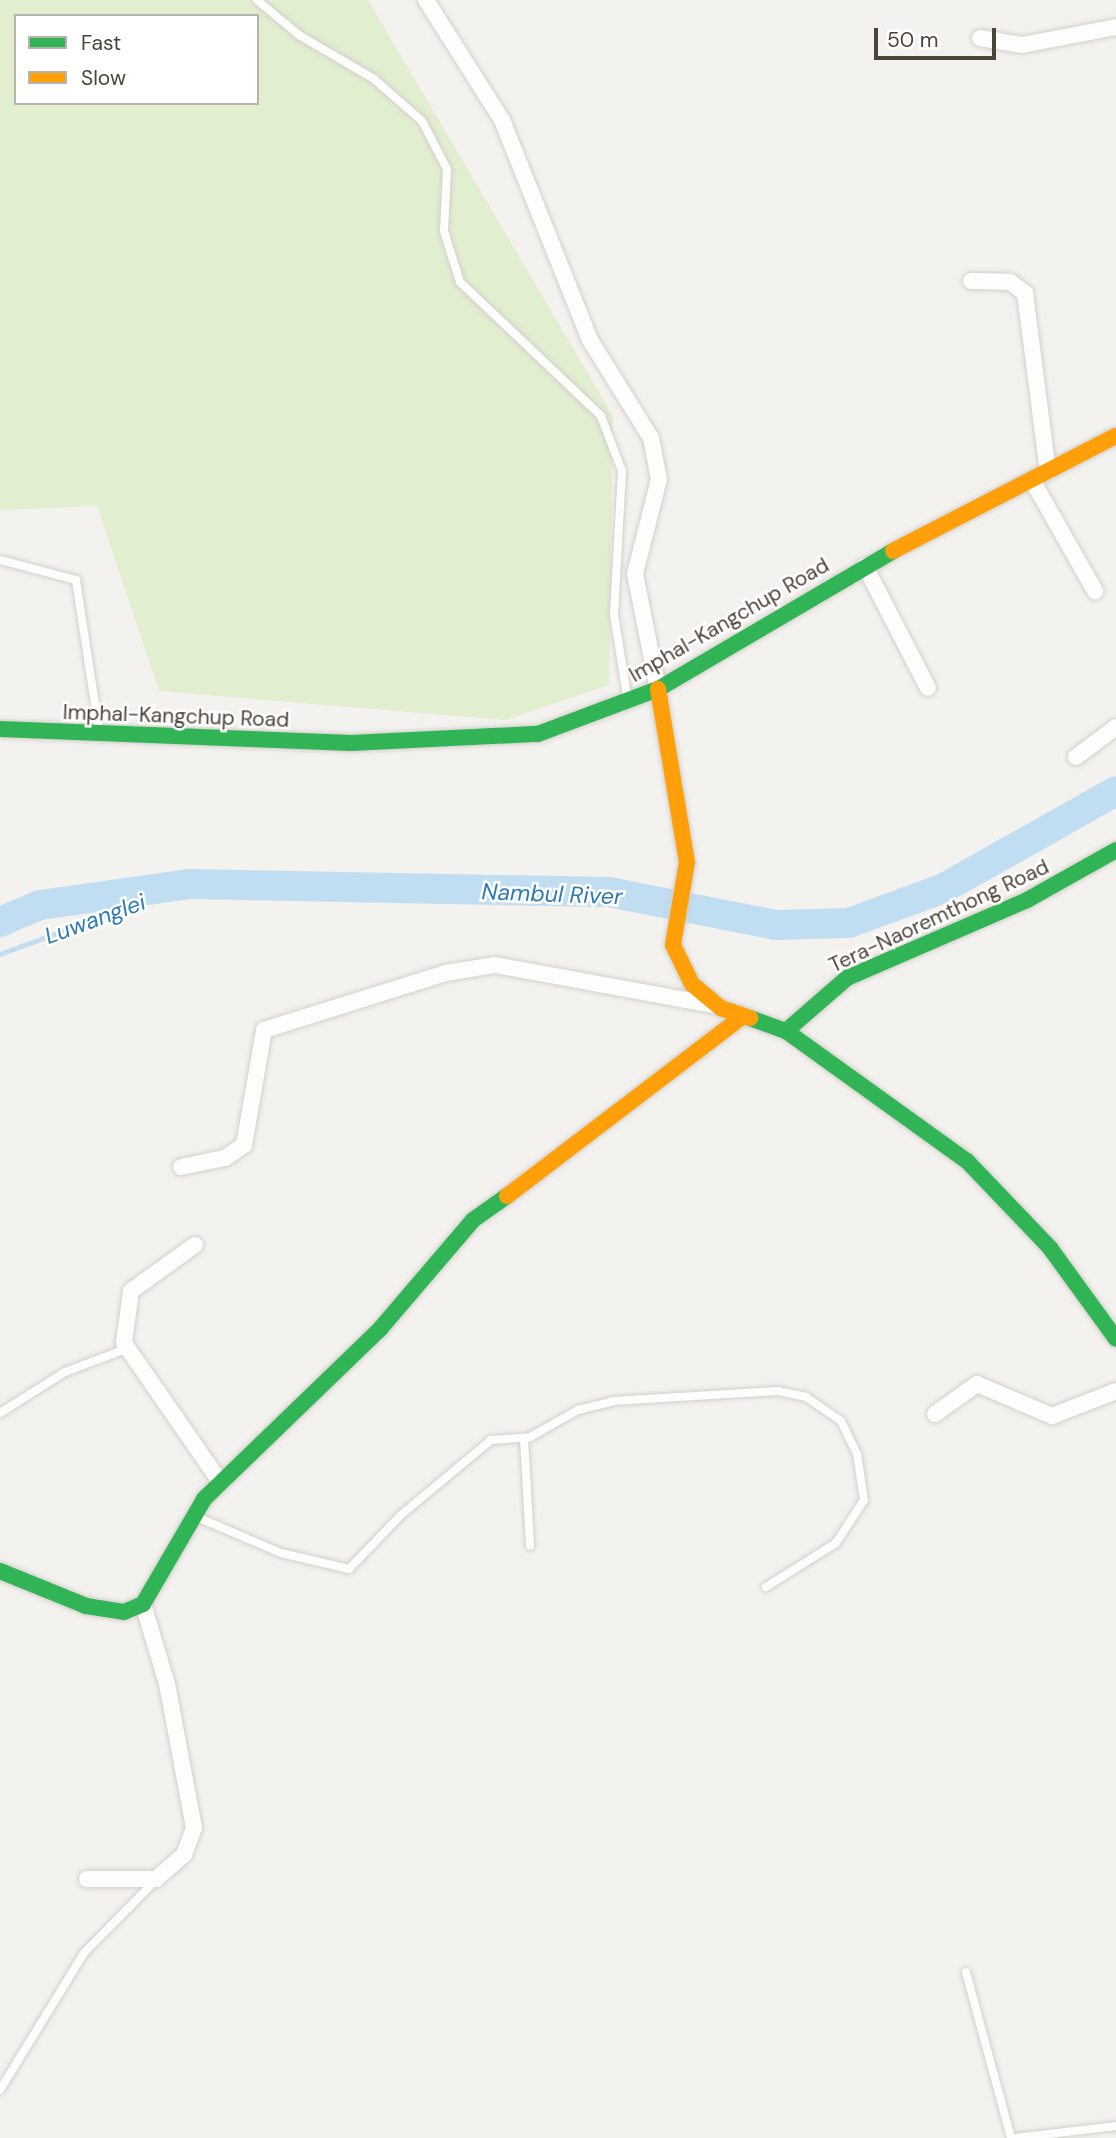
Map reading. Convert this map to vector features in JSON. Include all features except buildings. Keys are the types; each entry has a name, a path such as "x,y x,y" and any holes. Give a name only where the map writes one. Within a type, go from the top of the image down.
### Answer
{"street":[{"path":"426,0 502,120 572,302 650,439 659,479 635,575 658,689 687,862 673,945 692,984 719,1006"},
{"path":"980,38 1022,45 1116,27"},
{"path":"971,281 1010,282 1026,293 1048,471"},
{"name":"Imphal-Kangchup Road","path":"0,729 100,735 490,741 538,734 658,689 865,566 1116,436"},
{"path":"1031,480 1094,592"},
{"path":"865,566 928,688"},
{"path":"1076,757 1116,727"},
{"name":"Tera-Naoremthong Road","path":"786,1031 846,978 998,914 1116,850"},
{"path":"181,1167 225,1158 244,1145 264,1030 446,973 495,965 719,1006 786,1031 993,1184 1050,1248 1116,1339"},
{"path":"0,1571 86,1606 124,1612 142,1604 191,1514 380,1329 494,1200 597,1133 743,1016"},
{"path":"195,1245 131,1291 126,1349 221,1483"},
{"path":"934,1414 977,1384 1052,1416 1116,1391"},
{"path":"87,1880 156,1880 184,1855 194,1828 167,1684 142,1604"}],"lane":[{"path":"257,0 299,35 364,71 422,121 447,169 444,231 460,282 601,416 622,471 614,614 628,702"},
{"path":"0,560 76,580 100,735"},
{"path":"0,1413 65,1372 126,1349"},
{"path":"191,1514 281,1553 349,1569 485,1443 524,1438 578,1410 624,1400 739,1389 778,1391 825,1407 857,1454 864,1500 859,1516 836,1543 766,1587"},
{"path":"524,1438 530,1546"},
{"path":"0,2090 84,1953 156,1880"},
{"path":"966,1972 1013,2138 1116,2126"}],"green space":[{"path":"0,0 368,0 613,416 609,685 506,720 159,691 97,506 0,510"}],"waterway":[{"name":"Nambul River","path":"0,922 40,905 189,884 609,892 776,925 849,923 944,888 1116,791"},
{"name":"Luwanglei","path":"0,954 189,884"}],"traffic: fast":[{"path":"0,729 351,743 538,734 658,689 893,551"},
{"path":"786,1031 847,978 1027,900 1116,850"},
{"path":"750,1018 786,1031 967,1161 1050,1248 1116,1339"},
{"path":"0,1571 86,1606 124,1612 143,1604 204,1499 380,1329 473,1220 507,1196"}],"traffic: slow":[{"path":"893,551 1116,436"},
{"path":"658,689 687,862 673,945 692,984 721,1008 750,1018"},
{"path":"507,1196 743,1016"}]}
